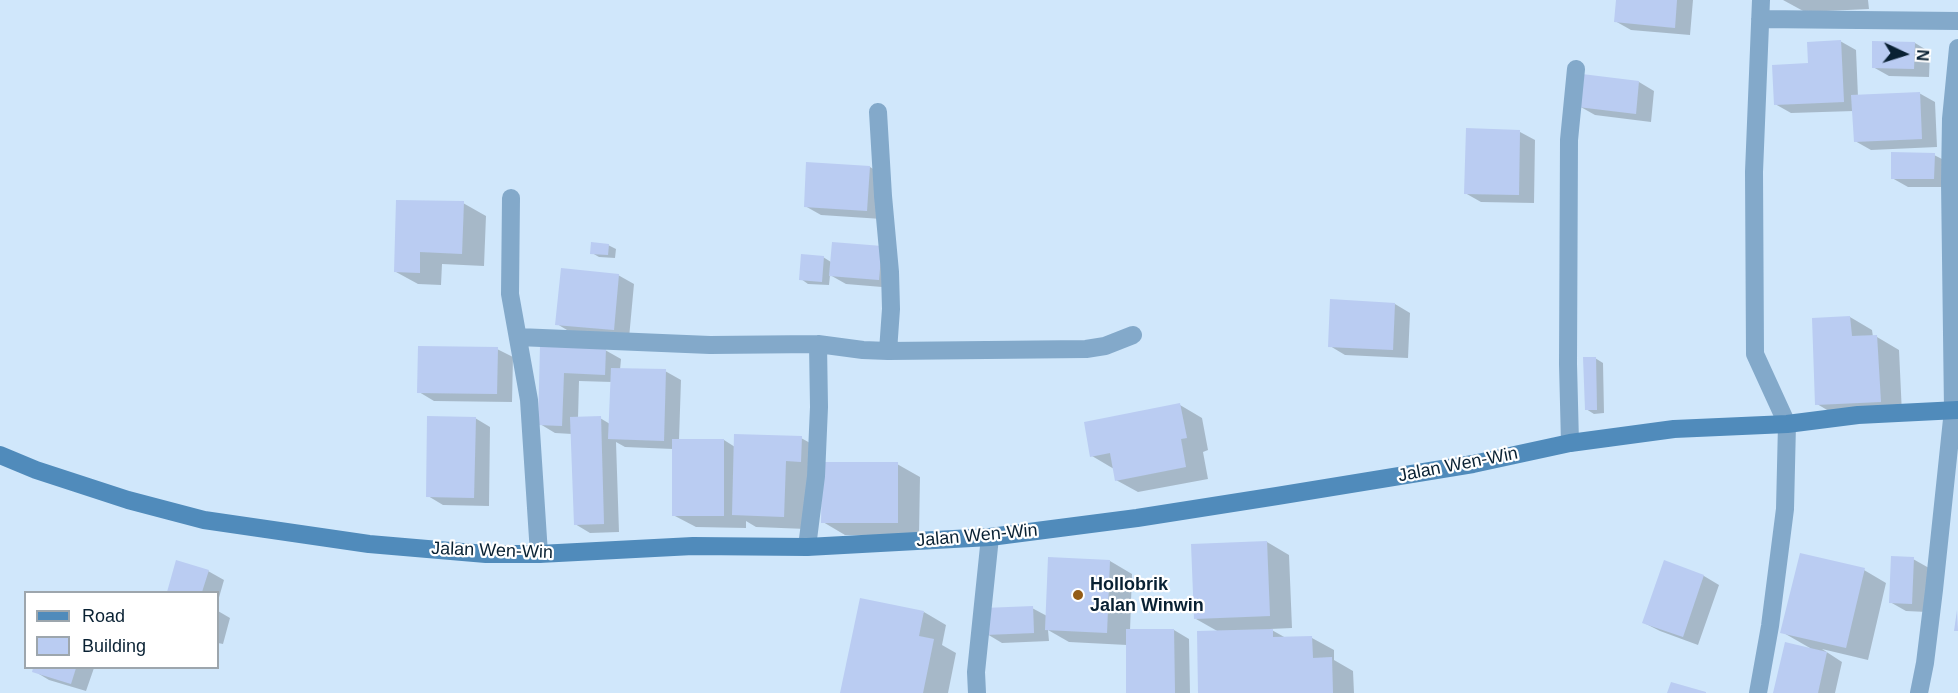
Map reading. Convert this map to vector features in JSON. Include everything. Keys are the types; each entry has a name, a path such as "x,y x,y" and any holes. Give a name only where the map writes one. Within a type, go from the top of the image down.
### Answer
{"street":[{"path":"1758,693 1770,626 1785,509 1787,424 1755,354 1754,172 1761,0"},
{"path":"1760,19 1958,21"},
{"path":"1919,693 1939,555 1955,410 1950,182 1951,119 1958,52"},
{"path":"1570,442 1569,140 1576,69"},
{"path":"878,112 890,272 891,309 888,351"},
{"path":"511,198 510,294 529,400 539,554"},
{"path":"518,337 710,345 818,344 888,351 1086,349 1105,346 1133,335"},
{"path":"807,547 812,520 817,444 818,344"},
{"name":"Jalan Wen-Win","path":"0,455 36,470 128,500 204,520 369,544 486,554 539,554 693,546 807,547 990,537 1137,518 1473,464 1570,442 1674,429 1787,424 1858,415 1955,410"},
{"path":"977,693 976,672 990,537"}],"building":[{"path":"1616,0 1677,0 1675,28 1614,22"},
{"path":"1841,40 1844,102 1774,105 1772,65 1808,63 1807,42"},
{"path":"1872,41 1915,42 1914,69 1872,68"},
{"path":"1582,74 1639,81 1636,114 1578,107"},
{"path":"1920,92 1922,139 1854,142 1851,95"},
{"path":"1466,128 1520,130 1519,195 1464,194"},
{"path":"1891,152 1935,153 1934,179 1891,179"},
{"path":"806,162 870,166 867,211 804,207"},
{"path":"396,200 464,201 462,254 420,252 420,273 394,272"},
{"path":"591,242 609,244 608,255 590,254"},
{"path":"832,242 882,246 879,280 829,276"},
{"path":"801,254 824,256 822,282 799,280"},
{"path":"561,268 619,274 614,330 555,325"},
{"path":"1330,299 1395,303 1393,350 1328,347"},
{"path":"1850,316 1852,336 1877,335 1881,402 1815,405 1812,318"},
{"path":"418,346 498,347 497,394 417,393"},
{"path":"540,346 606,348 605,375 564,373 562,426 538,425"},
{"path":"1583,357 1596,357 1597,410 1585,410"},
{"path":"611,368 666,369 664,441 608,439"},
{"path":"1180,403 1187,438 1181,439 1186,467 1115,481 1110,453 1090,457 1084,422"},
{"path":"427,416 476,417 474,498 426,497"},
{"path":"601,416 604,524 574,525 570,417"},
{"path":"734,434 802,436 801,462 786,461 784,517 732,515"},
{"path":"672,439 724,439 724,516 672,516"},
{"path":"822,462 898,462 898,523 821,523"},
{"path":"1267,541 1270,616 1194,619 1191,544"},
{"path":"1800,553 1865,568 1846,648 1780,633"},
{"path":"1891,556 1914,557 1912,604 1889,603"},
{"name":"Hollobrik Jalan Winwin","path":"1048,557 1110,560 1107,633 1045,630"},
{"path":"176,560 209,570 202,591 167,591"},
{"path":"1664,560 1704,575 1683,637 1642,623"},
{"path":"860,598 924,611 919,636 934,639 923,693 840,693"},
{"path":"1033,606 1034,633 985,635 984,608"},
{"path":"1957,610 1958,631 1954,631"},
{"path":"1126,629 1174,629 1175,693 1126,693"},
{"path":"1273,629 1273,637 1312,636 1313,658 1332,657 1333,693 1198,693 1197,631"},
{"path":"1785,642 1827,652 1818,693 1773,693"},
{"path":"33,669 76,669 71,684 32,672"},
{"path":"1671,682 1706,692 1706,693 1667,693"}],"place":[{"name":"Hollobrik Jalan Winwin","path":"1078,595"}]}
